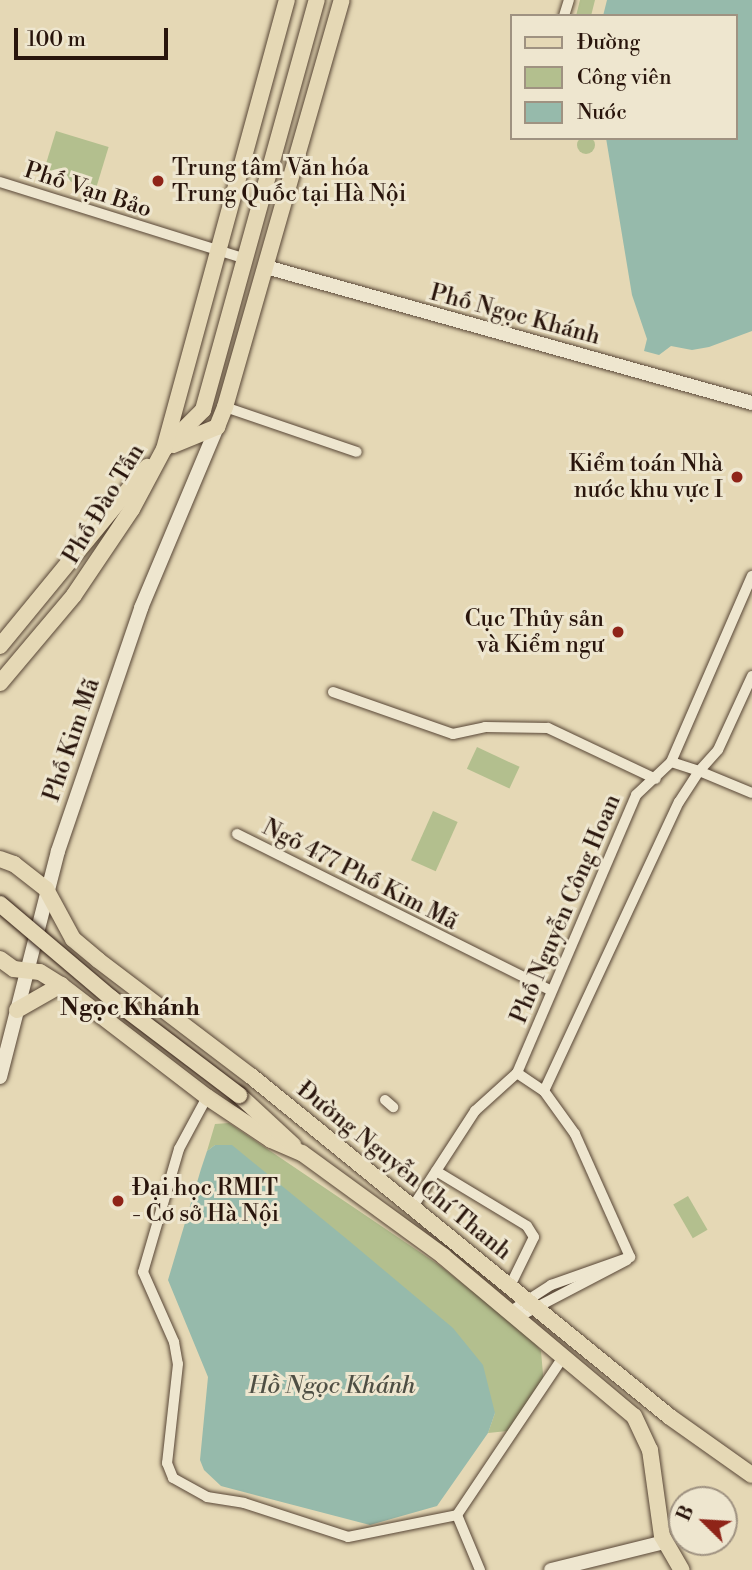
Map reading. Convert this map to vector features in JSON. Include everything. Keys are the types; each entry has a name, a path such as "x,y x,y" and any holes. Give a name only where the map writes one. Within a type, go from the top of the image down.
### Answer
{"main road":[{"path":"164,449 287,0"},
{"path":"164,449 203,410 317,0"},
{"name":"Phố Kim Mã","path":"0,1077 46,889 141,608 225,407 342,0"},
{"path":"286,111 310,117"},
{"name":"Phố Ngọc Khánh","path":"266,267 752,403"},
{"path":"164,449 217,427"},
{"name":"Phố Đào Tấn","path":"0,646 164,449"},
{"name":"Phố Đào Tấn","path":"0,684 74,595 132,509 164,449"},
{"path":"0,859 14,864 46,889"},
{"name":"Đường Nguyễn Chí Thanh","path":"46,889 72,939 251,1076 316,1132 510,1284 649,1400 752,1475"},
{"path":"0,904 111,998 239,1095 302,1153"},
{"name":"Đường Nguyễn Chí Thanh","path":"0,959 14,969 27,968 61,985 207,1097 271,1140 302,1153 515,1314 634,1416 650,1450 664,1542 682,1570"},
{"path":"78,997 74,984 79,965 98,960"},
{"path":"17,1010 61,985"},
{"path":"239,1095 316,1132"},
{"path":"634,1416 649,1400"},
{"path":"551,1570 664,1542"}],"street":[{"name":"Phố Vạn Bảo","path":"0,182 245,259"},
{"path":"225,407 357,452"},
{"name":"Phố Nguyễn Công Hoan","path":"412,1208 475,1111 517,1073 550,990 636,795 671,762 752,576"},
{"path":"544,1091 679,802 699,771 718,750 752,676"},
{"path":"333,692 453,734 485,727 548,728 656,779"},
{"path":"671,762 752,793"},
{"name":"Ngõ 477 Phố Kim Mã","path":"237,834 550,990"},
{"path":"515,1314 532,1302 630,1257 575,1134 544,1091 517,1073"},
{"path":"207,1097 179,1149 143,1272 174,1342 178,1364 167,1454 173,1478 207,1497 243,1503 348,1537 457,1515 564,1356"},
{"path":"436,1171 527,1226 534,1237 510,1284"},
{"path":"457,1515 480,1570"}],"green space":[{"path":"580,0 595,0 592,14 576,14"},
{"path":"56,131 109,147 96,189 43,173"},
{"path":"579,140 594,142 592,151 586,154 580,151 577,145"},
{"path":"477,747 520,767 509,789 467,769"},
{"path":"433,811 458,822 436,871 411,860"},
{"path":"229,1123 439,1265 528,1335 541,1351 544,1386 517,1430 488,1433 495,1413 215,1145 207,1151 215,1124"},
{"path":"688,1196 708,1230 693,1238 673,1204"}],"water":[{"path":"607,0 752,0 752,331 709,347 692,350 671,346 659,355 644,351 647,339 632,295 606,140 738,140 738,14 604,14"},
{"name":"Hồ Ngọc Khánh","path":"215,1145 232,1145 348,1240 453,1328 483,1365 495,1413 488,1433 437,1506 370,1525 221,1486 204,1470 200,1460 208,1377 168,1280 207,1151"}],"place":[{"name":"Trung tâm Văn hóa Trung Quốc tại Hà Nội","path":"158,181"},
{"name":"Kiểm toán Nhà nước khu vực I","path":"737,477"},
{"name":"Cục Thủy sản và Kiểm ngư","path":"618,632"},
{"name":"Đại học RMIT - Cơ sở Hà Nội","path":"118,1201"}],"district":[{"name":"Ngọc Khánh","path":"130,1009"}]}
